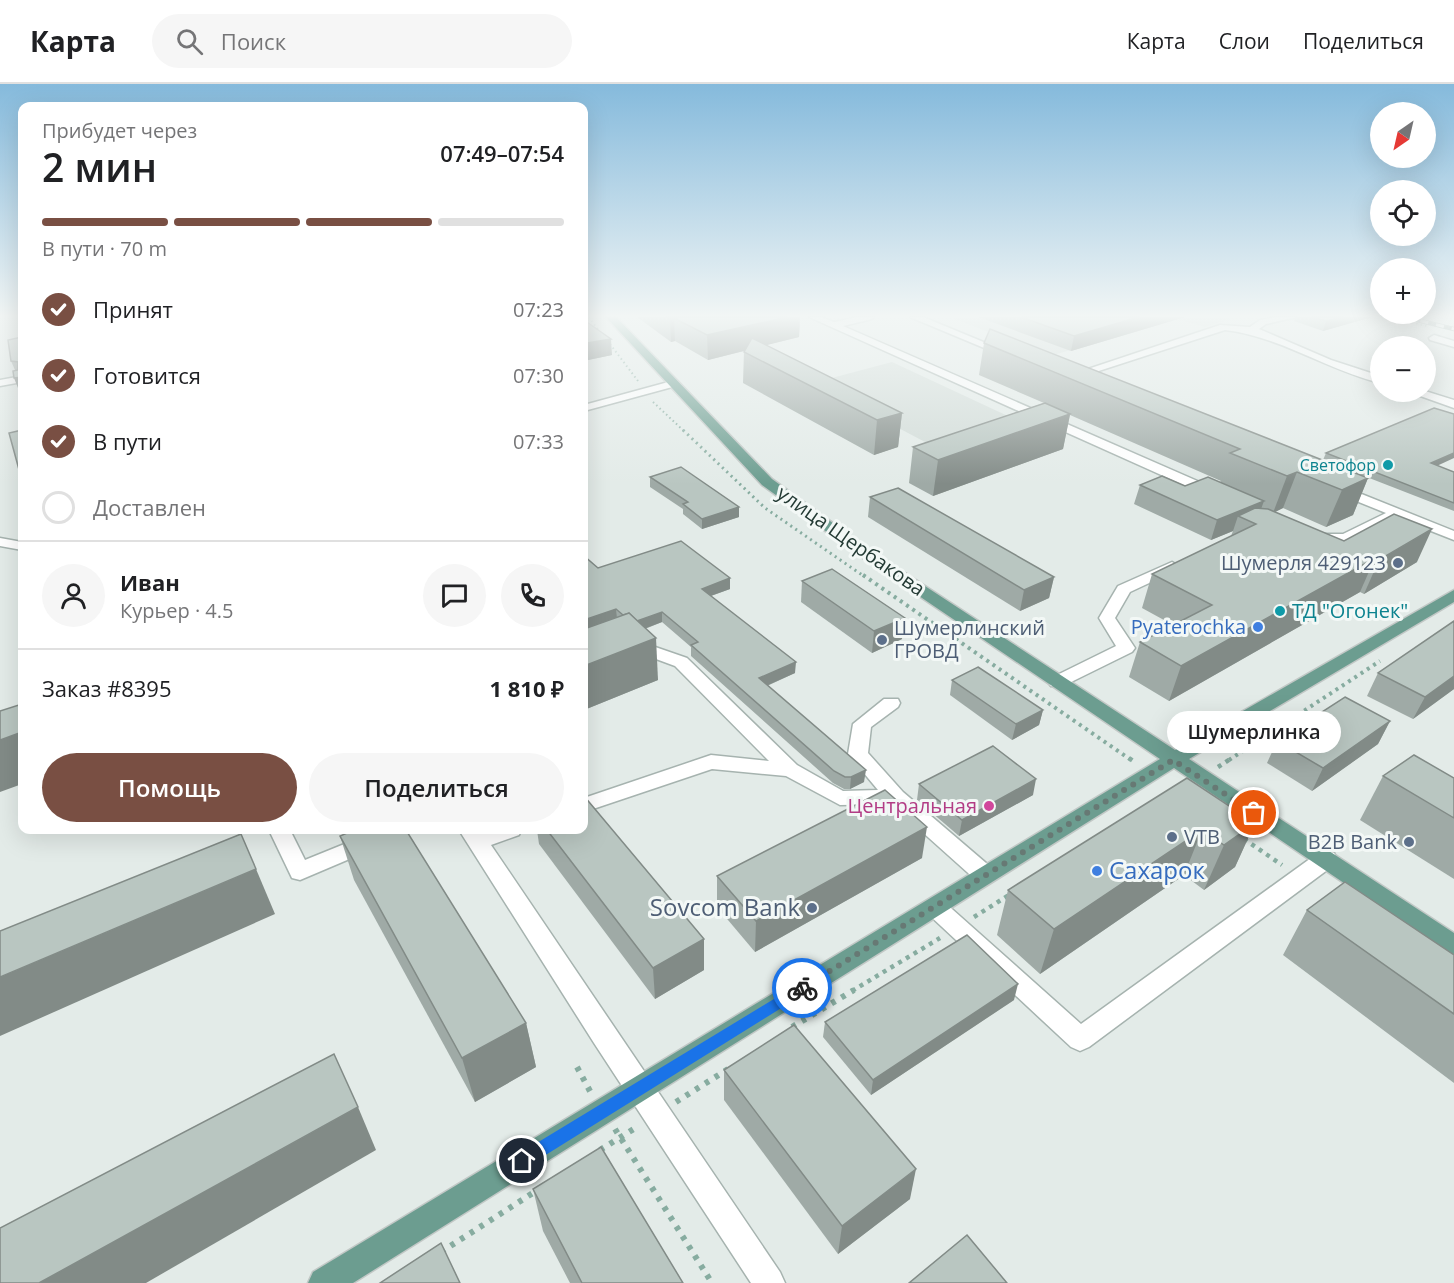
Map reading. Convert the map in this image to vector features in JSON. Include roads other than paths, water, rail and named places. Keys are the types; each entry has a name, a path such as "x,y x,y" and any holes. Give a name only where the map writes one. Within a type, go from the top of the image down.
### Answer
{"main road":[{"name":"улица Щербакова","path":"662,373 767,482 865,554 1454,945"},
{"path":"324,1283 1173,760 1454,595"}],"street":[{"path":"943,373 1224,498"},
{"path":"1072,373 1062,376 1089,387"},
{"path":"0,383 18,380"},
{"path":"588,407 672,384"},
{"path":"1436,398 1454,404"},
{"path":"1331,486 1454,536"},
{"path":"1303,535 1345,538 1398,513"},
{"path":"0,542 18,545"},
{"path":"1057,682 1126,648 1107,618 1124,589 1188,559"},
{"path":"614,637 681,662 790,770 840,798 896,797"},
{"path":"891,703 862,724 858,754 896,797 985,875"},
{"path":"588,804 711,762 790,770"},
{"path":"282,834 300,872 389,834"},
{"path":"474,835 769,1283"},
{"path":"935,906 1080,1039 1326,859"}],"place":[{"name":"Светофор","path":"1388,465"},
{"name":"Шумерля 429123","path":"1398,563"},
{"name":"ТД \"Огонек\"","path":"1280,611"},
{"name":"Pyaterochka","path":"1258,627"},
{"name":"Шумерлинский ГРОВД","path":"882,640"},
{"name":"Центральная","path":"989,806"},
{"name":"Шумерлинка","path":"1254,813"},
{"name":"VTB","path":"1172,837"},
{"name":"B2B Bank","path":"1409,842"},
{"name":"Сахарок","path":"1097,871"},
{"name":"Sovcom Bank","path":"812,908"}]}
